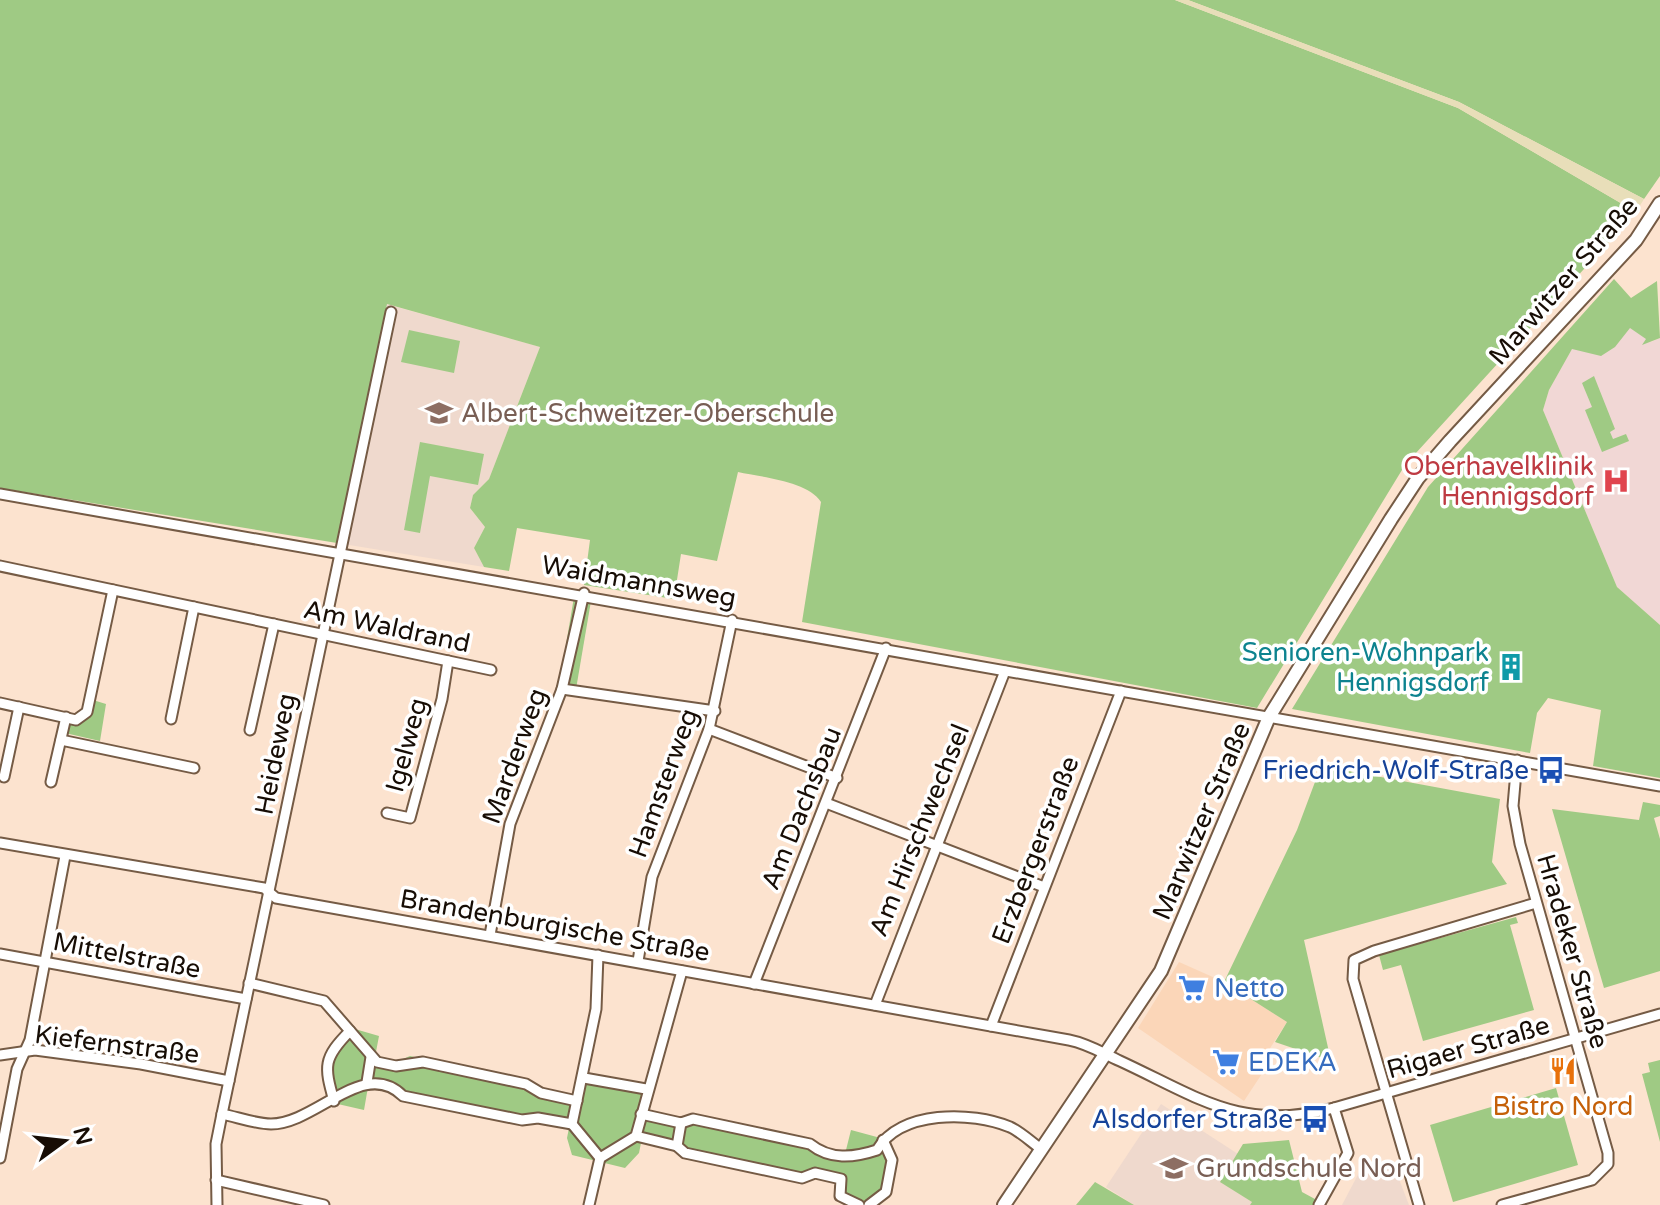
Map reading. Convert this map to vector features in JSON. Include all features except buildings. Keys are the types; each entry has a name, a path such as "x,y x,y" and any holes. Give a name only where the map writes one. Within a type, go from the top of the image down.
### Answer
{"main road":[{"name":"Marwitzer Straße","path":"1004,1205 1161,971 1269,717 1418,478 1636,240 1660,203"}],"street":[{"name":"Heideweg","path":"217,1205 216,1144 391,312"},
{"name":"Waidmannsweg","path":"0,494 584,593 1269,717"},
{"name":"Am Waldrand","path":"0,566 491,670"},
{"path":"0,703 76,720 87,712 113,590"},
{"name":"Marderweg","path":"490,935 510,824 562,689 584,593"},
{"path":"171,719 194,607"},
{"name":"Hamsterweg","path":"638,961 660,851 715,711 732,620"},
{"name":"Am Waldrand","path":"250,730 274,624"},
{"name":"Am Dachsbau","path":"754,984 886,648"},
{"name":"Igelweg","path":"387,813 414,819 448,661"},
{"name":"Am Hirschwechsel","path":"875,1005 1005,671"},
{"path":"562,689 715,711"},
{"name":"Erzbergerstraße","path":"991,1026 1121,691"},
{"path":"4,777 19,707"},
{"path":"51,782 66,717"},
{"path":"1269,717 1660,786"},
{"path":"709,729 837,778"},
{"path":"61,740 194,768"},
{"name":"Hradeker Straße","path":"1502,1205 1592,1180 1608,1164 1608,1153 1536,903 1513,806 1517,760"},
{"path":"826,803 1044,887"},
{"name":"Brandenburgische Straße","path":"0,843 264,888 276,898 1079,1042 1104,1052"},
{"path":"0,1158 17,1069 30,1040 65,856"},
{"path":"1418,1204 1353,979 1354,960 1374,951 1536,903"},
{"name":"Mittelstraße","path":"0,954 246,999"},
{"path":"572,1124 596,1009 598,955"},
{"path":"636,1136 646,1089 668,1031 682,971"},
{"path":"249,983 324,1001 371,1057 396,1066 423,1062 526,1084 541,1093 577,1101"},
{"name":"Rigaer Straße","path":"1104,1052 1225,1110 1282,1119 1386,1094 1660,1014"},
{"path":"334,1101 325,1072 330,1051 350,1031"},
{"name":"Kiefernstraße","path":"0,1055 35,1050 141,1064 229,1081"},
{"path":"367,1082 371,1057"},
{"path":"584,1078 646,1089"},
{"path":"222,1114 273,1124 334,1101 367,1082 393,1086 403,1096 522,1120 538,1118 572,1124 600,1158"},
{"path":"1319,1205 1348,1153 1334,1108"},
{"path":"641,1114 681,1123 693,1119 810,1144 820,1152 846,1157 877,1150 883,1140 921,1122 953,1115 1012,1128 1041,1149"},
{"path":"677,1146 681,1123"},
{"path":"589,1205 600,1158 636,1136 677,1146 685,1153 802,1178 815,1173 841,1179"},
{"path":"869,1205 886,1192 892,1160 883,1140"},
{"path":"846,1157 840,1196 859,1205"},
{"path":"216,1180 324,1205"}],"shaded area":[{"name":"Oberhavelklinik Hennigsdorf","path":"1613,297 1651,342 1660,338 1660,625 1617,587 1543,410 1549,390 1584,327"},
{"name":"Albert-Schweitzer-Oberschule","path":"386,304 540,347 489,479 473,495 470,508 485,527 474,548 484,567 337,543"},
{"path":"1179,962 1224,982 1287,1022 1263,1059 1269,1063 1244,1101 1138,1028"},
{"name":"Grundschule Nord","path":"1161,1104 1238,1154 1221,1182 1252,1202 1250,1205 1134,1205 1106,1187"},
{"path":"1392,1161 1409,1205 1342,1205 1363,1165"}],"green space":[{"path":"0,0 1175,0 1458,108 1636,212 1405,465 1257,708 802,622 821,502 806,489 771,478 738,472 717,561 681,554 674,599 584,585 590,540 517,528 509,571 484,567 474,548 485,527 470,508 473,495 489,479 540,347 387,304 337,543 0,488"},
{"path":"1188,0 1660,0 1660,176 1644,199 1459,102"},
{"path":"1614,279 1631,298 1657,281 1660,338 1642,345 1646,339 1630,328 1615,347 1601,356 1572,349 1549,390 1543,410 1617,587 1660,625 1660,778 1593,766 1601,710 1548,698 1537,713 1530,753 1292,709 1428,487"},
{"path":"409,330 460,341 454,373 401,362"},
{"path":"1594,376 1615,429 1610,432 1613,439 1626,434 1629,441 1602,452 1585,410 1592,407 1582,383"},
{"path":"420,442 484,454 478,485 430,476 420,533 404,530"},
{"path":"574,597 591,601 575,695 558,692"},
{"path":"93,700 106,704 100,741 65,733 68,720 77,722"},
{"path":"1321,766 1500,799 1492,862 1507,884 1304,940 1331,1061 1275,1042 1287,1022 1224,982 1297,830"},
{"path":"1643,802 1660,805 1660,816 1654,818 1660,839 1660,971 1604,988 1552,809 1639,820"},
{"path":"1516,917 1518,923 1510,925 1534,1010 1423,1041 1401,965 1383,970 1379,955"},
{"path":"348,1027 379,1036 375,1057 396,1062 410,1056 530,1081 541,1089 575,1097 581,1073 652,1086 648,1111 845,1154 851,1130 888,1140 893,1166 891,1182 878,1205 847,1205 836,1196 839,1182 816,1177 803,1183 685,1159 677,1150 641,1143 639,1153 625,1168 572,1155 567,1138 569,1128 392,1090 368,1087 364,1110 329,1102 324,1061 332,1045"},
{"path":"1660,1060 1660,1142 1642,1074 1650,1072 1648,1063"},
{"path":"1556,1088 1578,1165 1453,1202 1430,1125"},
{"path":"1289,1140 1302,1192 1326,1205 1250,1205 1252,1202 1220,1182 1243,1144"},
{"path":"1095,1182 1134,1205 1076,1205"}],"sand":[{"path":"1175,0 1188,0 1459,102 1644,199 1636,212 1458,108"}],"place":[{"name":"Albert-Schweitzer-Oberschule","path":"439,413"},
{"name":"Oberhavelklinik Hennigsdorf","path":"1616,481"},
{"name":"Senioren-Wohnpark Hennigsdorf","path":"1511,667"},
{"name":"Friedrich-Wolf-Straße","path":"1551,770"},
{"name":"Netto","path":"1192,988"},
{"name":"EDEKA","path":"1226,1062"},
{"name":"Bistro Nord","path":"1563,1071"},
{"name":"Alsdorfer Straße","path":"1315,1119"},
{"name":"Grundschule Nord","path":"1174,1168"}]}
